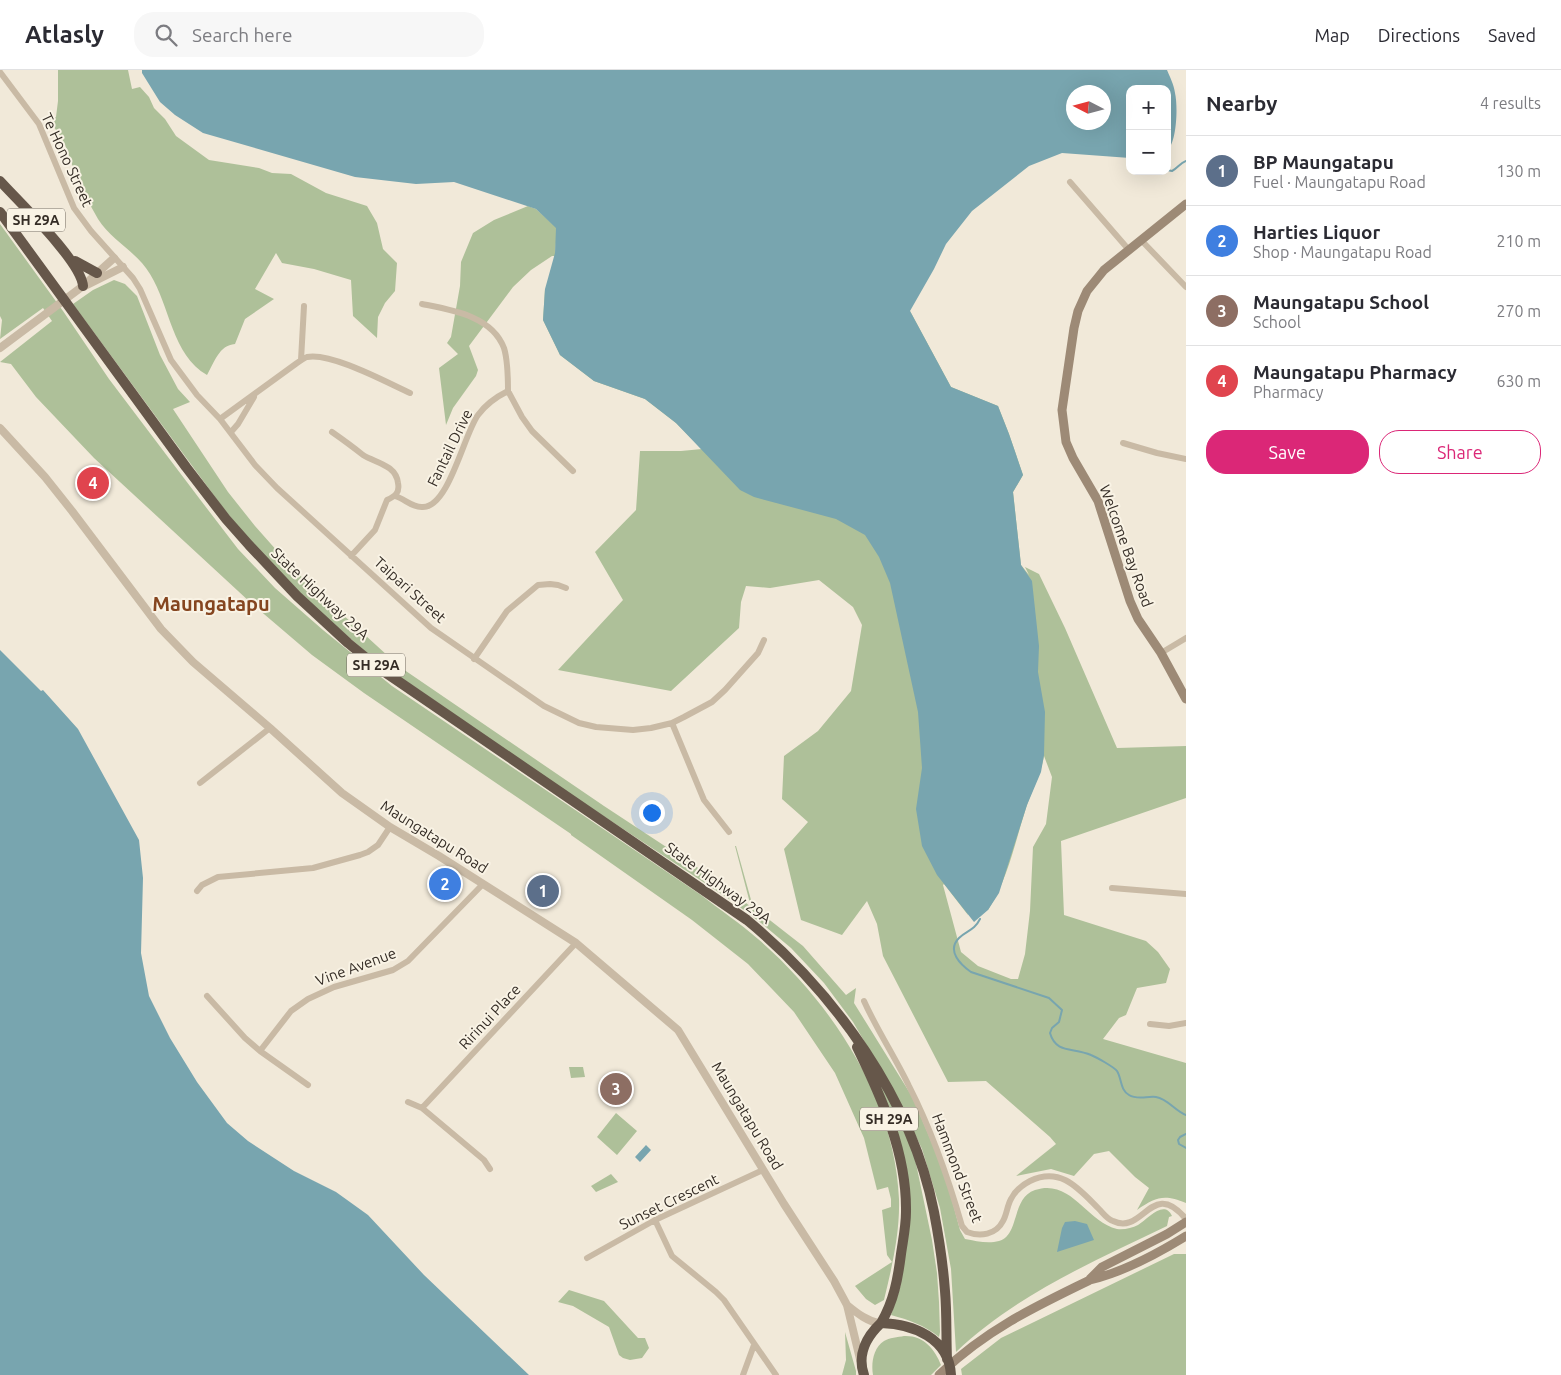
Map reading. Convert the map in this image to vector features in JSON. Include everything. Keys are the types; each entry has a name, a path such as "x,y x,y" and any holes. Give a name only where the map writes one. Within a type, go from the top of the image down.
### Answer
{"highway":[{"name":"SH 29A","path":"0,181 72,260 80,274 80,289"},
{"name":"State Highway 29A","path":"0,212 205,493 249,545 297,596 376,666 747,920 779,947 806,975 869,1055 910,1136 927,1182 934,1210 943,1267 947,1359"},
{"name":"SH 29A","path":"72,260 97,273"},
{"name":"State Highway 29A","path":"844,1022 882,1102 893,1134 903,1177 906,1217 899,1269 893,1299 881,1323"},
{"name":"SH 29A","path":"861,1363 862,1351 866,1342 881,1323 899,1324 920,1331 936,1343 947,1359 951,1374"},
{"path":"861,1363 864,1375"}],"main road":[{"name":"Welcome Bay Road","path":"1186,204 1104,270 1087,291 1082,300 1074,328 1062,410 1068,448 1092,489 1102,511 1130,601 1138,619 1161,653 1186,699"},
{"path":"1090,1280 1102,1267 1167,1234 1186,1221"},
{"path":"940,1375 962,1354 996,1329 1090,1280 1116,1272 1186,1236"}],"street":[{"name":"Te Hono Street","path":"0,72 39,124 74,208 90,231 114,258"},
{"path":"1070,182 1129,250"},
{"path":"1141,240 1186,287"},
{"name":"Taipari Street","path":"114,258 133,278 146,299 172,360 197,395 220,419 255,464 277,488 430,628 544,706 579,723 596,727 633,730 672,722 698,711 712,702 752,661 764,640"},
{"path":"0,348 80,289 114,258"},
{"path":"80,289 124,267"},
{"path":"422,304 459,312 490,328 500,340 506,355 508,391 522,417 532,430 573,471"},
{"path":"300,360 304,306"},
{"path":"220,419 300,360 312,357 334,361 369,373 410,393"},
{"name":"Fantail Drive","path":"395,496 417,507 428,507 434,504 440,498 446,486 468,431 477,416 496,397 508,391"},
{"path":"231,432 256,394"},
{"name":"Maungatapu Road","path":"0,428 56,491 170,640 192,662 270,728 342,793 390,827 576,943 678,1030 827,1268 847,1305 861,1363"},
{"path":"332,432 363,454 391,469 396,476 398,489 395,496 387,500 375,530 351,556"},
{"path":"1122,443 1157,453 1186,458"},
{"path":"474,659 507,611 538,585 550,584 566,588"},
{"path":"1161,653 1186,638"},
{"path":"672,722 704,800 728,832"},
{"path":"200,783 270,728"},
{"path":"197,891 202,885 218,878 313,868 360,855 378,845 390,827"},
{"name":"Vine Avenue","path":"260,1050 291,1011 308,999 346,984 392,970 408,961 482,884"},
{"path":"1112,888 1186,894"},
{"name":"Ririnui Place","path":"422,1108 576,943"},
{"path":"207,996 233,1026 260,1050 308,1085"},
{"name":"Hammond Street","path":"864,1001 908,1083 930,1129 948,1176 962,1226 967,1232 982,1235 996,1230 1002,1222 1011,1198 1018,1190 1032,1180 1048,1176 1064,1178 1072,1183 1105,1216 1115,1222 1122,1224 1130,1222 1154,1207 1165,1204 1173,1206 1186,1221"},
{"path":"1150,1024 1169,1026 1186,1023"},
{"path":"408,1102 422,1108 484,1160 490,1169"},
{"name":"Sunset Crescent","path":"587,1258 655,1220 764,1170"},
{"path":"655,1220 672,1256 716,1292 776,1375"},
{"name":"Maungatapu Road","path":"847,1305 863,1318 881,1323"},
{"path":"743,1375 754,1345"}],"green space":[{"path":"58,70 128,70 132,89 140,87 176,136 209,160 259,168 272,173 291,174 326,193 367,206 377,223 383,249 397,263 395,291 385,303 378,317 377,338 353,316 351,280 314,269 282,263 276,253 255,289 274,299 245,319 235,344 229,345 221,351 207,375 195,366 179,343 157,287 145,266 110,234 98,219 81,187 64,142 49,120 56,117"},
{"path":"528,206 536,209 557,228 555,256 552,256 531,270 513,287 469,346 478,370 476,376 453,408 446,425 439,368 458,354 447,343 451,337 460,286 461,262 473,233 494,220"},
{"path":"0,224 109,379 238,549 275,588 392,686 701,895 737,922 785,964 811,993 834,1023 855,1056 872,1090 886,1125 895,1162 899,1199 897,1237 893,1263 884,1300 875,1305 866,1299 855,1286 892,1262 887,1255 882,1210 891,1207 888,1187 877,1190 864,1138 835,1073 794,1012 748,964 692,920 312,655 251,603 94,458 36,397 11,364 0,362 52,321 43,308 0,339 2,320 0,316"},
{"path":"114,280 125,284 137,296 160,355 178,389 190,402 173,409 228,492 294,570 400,667 721,883 751,907 736,846 753,907 803,946 846,995 856,988 854,1003 913,1098 945,1174 960,1230 965,1239 991,1242 999,1241 1006,1237 1010,1232 1022,1200 1027,1194 1035,1190 1048,1188 1059,1190 1069,1195 1096,1218 1106,1225 1117,1229 1136,1226 1156,1212 1165,1209 1172,1216 1169,1217 1167,1226 1084,1266 1030,1296 1004,1313 956,1352 951,1269 940,1208 922,1149 897,1097 853,1022 824,983 791,948 729,899 555,784 373,658 314,607 251,543 73,304 93,290"},
{"path":"545,289 881,446 968,915 943,885 961,952 978,966 1011,979 1018,979 1025,954 1030,911 1033,847 1046,824 1052,777 1044,756 1006,873 988,910 910,311 951,387 998,406 1023,475 1013,492 1021,565 1029,575 1025,567 1039,574 1065,628 1117,748 1186,746 1186,798 1061,841 1064,915 1146,941 1158,952 1170,969 1166,983 1137,988 1126,1015 1119,1018 1103,1039 1186,1063 1186,1203 1172,1198 1160,1198 1137,1210 1149,1188 1109,1151 1094,1154 1074,1176 1051,1169 1016,1176 1056,1144 986,1081 948,1082 883,956 877,924 867,901 842,935 801,920 784,849 808,822 782,799 784,756 818,731 851,691 862,625 853,607 819,580 770,588 746,586 741,602 739,628 671,691 558,670 623,600 595,552 636,510 640,451 702,449 676,423 645,399 594,381 560,355 543,320"},
{"path":"569,1067 583,1067 585,1077 571,1078"},
{"path":"871,1068 897,1113 914,1154 937,1273 939,1337 916,1323 891,1315 900,1288 909,1225 909,1206"},
{"path":"616,1113 637,1131 617,1155 597,1137"},
{"path":"611,1174 618,1182 596,1192 591,1186"},
{"path":"1174,1254 1186,1254 1186,1375 962,1375 961,1369 1001,1338"},
{"path":"569,1290 604,1301 638,1338 645,1338 649,1348 642,1358 630,1360 623,1358 619,1355 609,1327 573,1306 558,1302"},
{"path":"845,1332 856,1375 842,1375 846,1360"},
{"path":"904,1336 917,1338 927,1344 941,1365 931,1375 873,1375 874,1356 880,1344 888,1339"}],"water":[{"path":"142,70 1167,70 1172,81 1176,99 1175,132 1171,144 1171,85 1126,85 1126,158 1062,153 1029,166 972,211 946,244 910,311 951,387 998,406 1023,475 1013,492 1021,565 1032,581 1039,646 1038,672 1045,712 1044,755 1041,772 1027,805 999,893 988,910 974,922 937,875 922,846 916,809 922,768 918,712 890,583 879,557 865,535 836,519 754,497 740,490 676,423 645,399 594,381 560,355 543,320 545,289 555,253 556,228 536,209 454,182 416,184 355,177 203,133 175,115 160,102"},
{"path":"0,650 41,691 43,690 78,729 139,840 143,878 141,953 149,996 170,1038 197,1082 227,1123 248,1141 294,1171 336,1192 368,1215 424,1275 529,1375 0,1375"},
{"path":"646,1145 651,1150 640,1162 635,1157"},
{"path":"1075,1221 1087,1224 1094,1240 1057,1252 1065,1222"}],"waterway":[{"path":"1171,171 1186,161"},
{"path":"980,919 973,928 962,935 955,943 954,953 963,966 971,972 1049,998 1062,1010 1059,1022 1052,1028 1050,1033 1056,1044 1066,1049 1091,1055 1112,1067 1119,1074 1124,1090 1129,1095 1142,1098 1160,1098 1186,1115"},
{"path":"1186,1134 1178,1140 1179,1144 1186,1148"}],"place":[{"name":"Maungatapu Pharmacy","path":"93,483"},
{"name":"Harties Liquor","path":"445,884"},
{"name":"BP Maungatapu","path":"543,891"},
{"name":"Maungatapu School","path":"616,1089"}],"district":[{"name":"Maungatapu","path":"211,604"}]}
